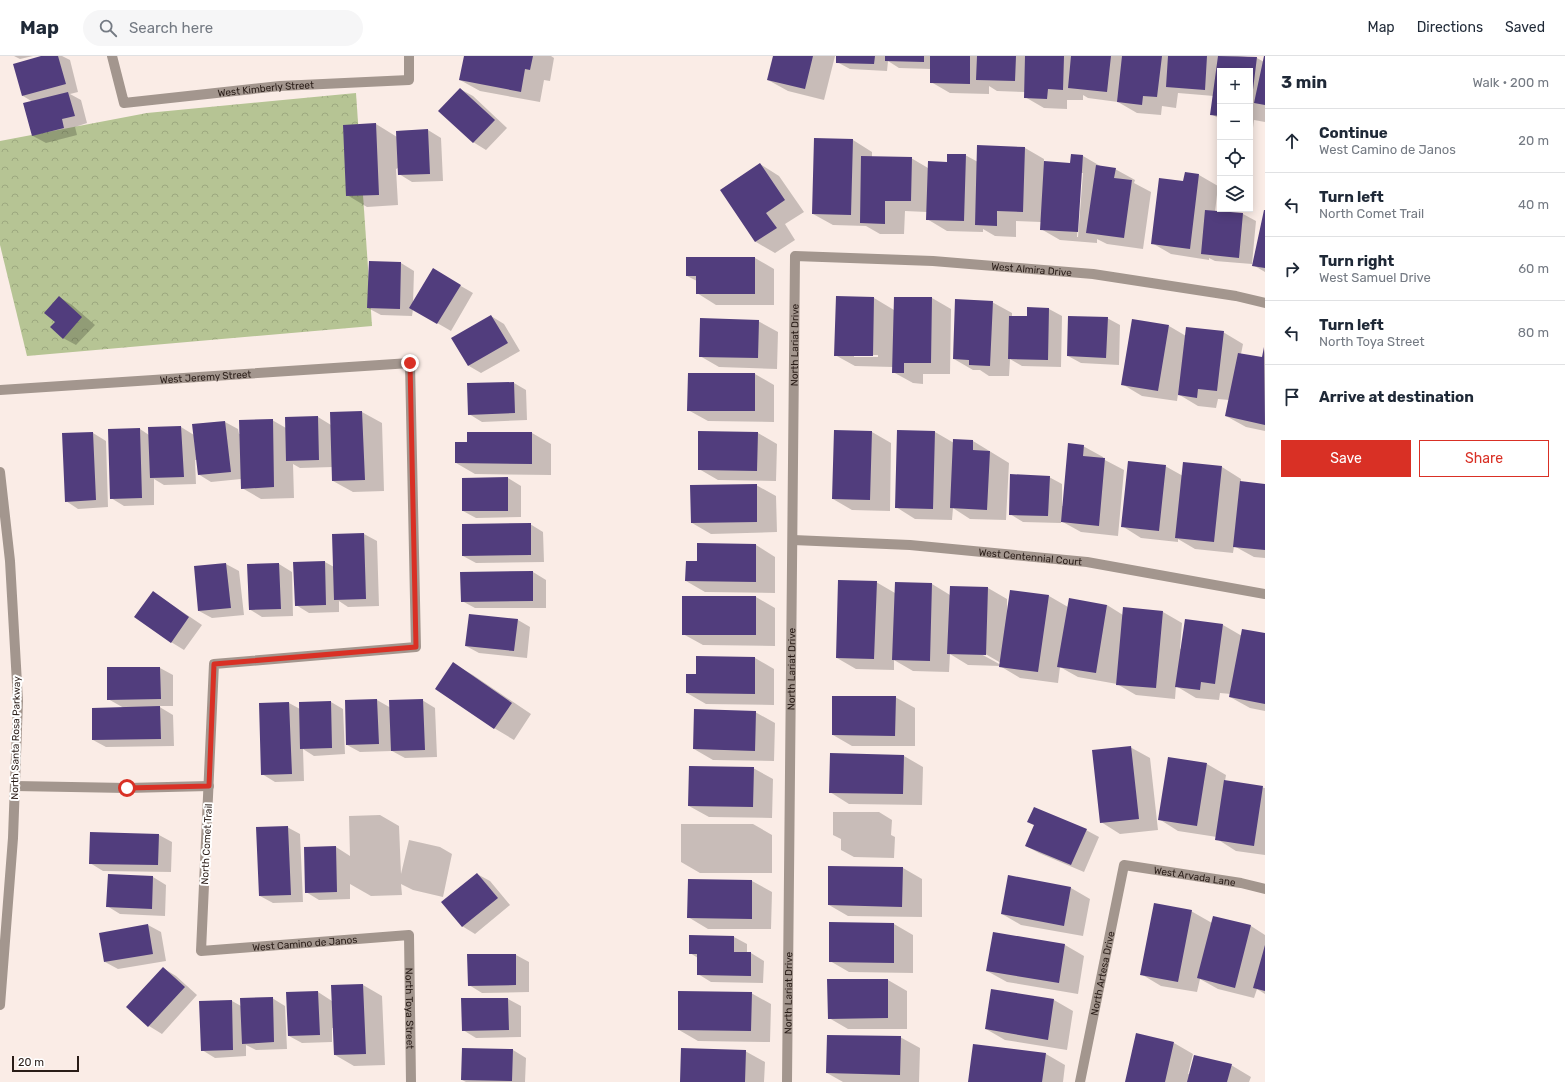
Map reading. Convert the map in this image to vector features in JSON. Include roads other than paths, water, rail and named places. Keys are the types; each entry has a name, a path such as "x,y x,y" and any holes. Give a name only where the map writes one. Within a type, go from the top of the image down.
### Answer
{"street":[{"name":"West Kimberly Street","path":"112,56 124,103 280,86 409,80 409,56"},
{"name":"West Almira Drive","path":"795,256 933,260 1093,274 1236,296 1265,303"},
{"name":"North Lariat Drive","path":"788,1082 795,256"},
{"name":"West Jeremy Street","path":"0,390 410,363 416,647 214,664"},
{"name":"North Santa Rosa Parkway","path":"0,472 10,561 18,702 13,838 0,1005"},
{"name":"West Centennial Court","path":"792,540 910,545 1087,562 1265,594"},
{"name":"North Comet Trail","path":"201,952 214,664"},
{"path":"15,786 127,788 209,786"},
{"name":"West Arvada Lane","path":"1124,864 1240,883 1265,889"},
{"name":"North Artesa Drive","path":"1080,1082 1124,864"},
{"name":"West Camino de Janos","path":"201,952 409,935"},
{"name":"North Toya Street","path":"409,935 411,1082"}]}
